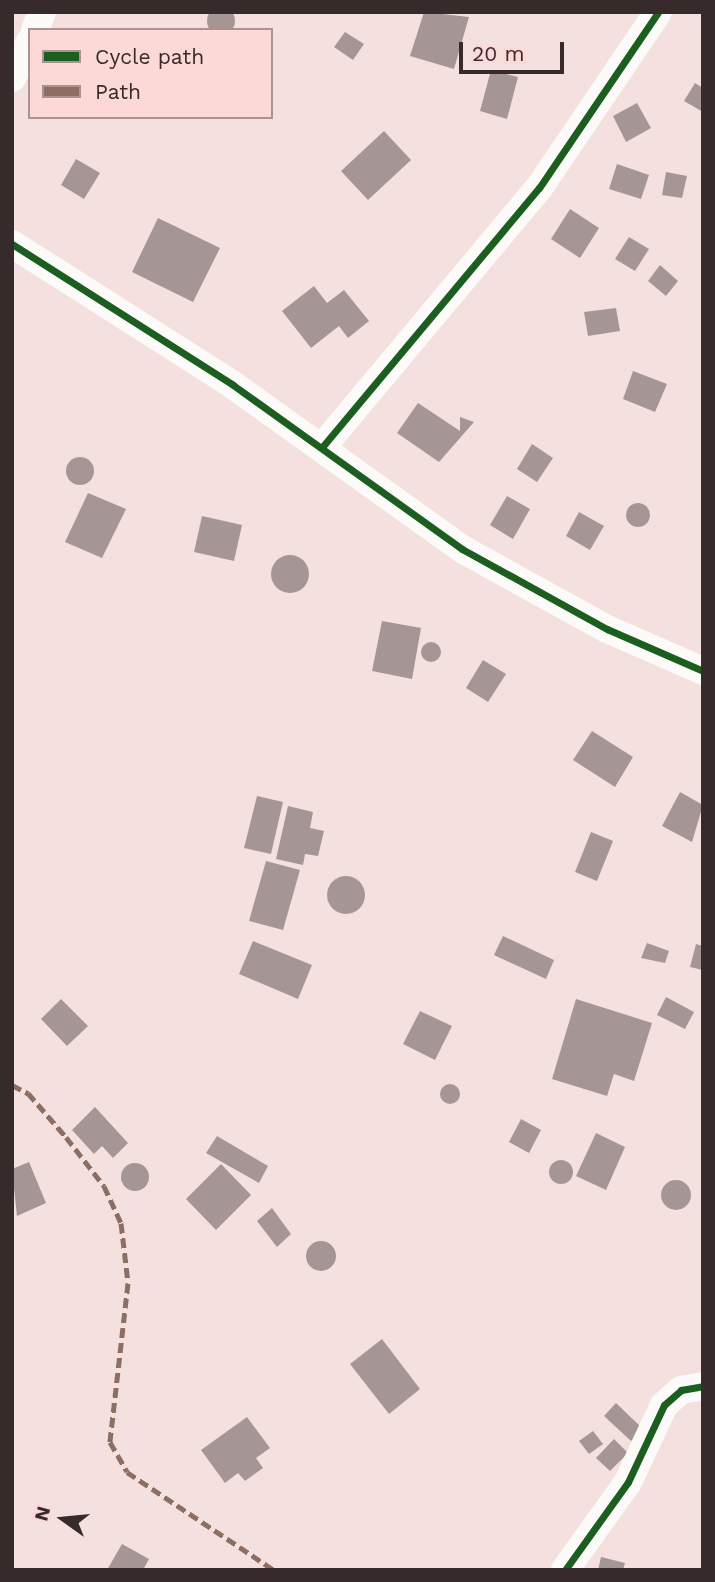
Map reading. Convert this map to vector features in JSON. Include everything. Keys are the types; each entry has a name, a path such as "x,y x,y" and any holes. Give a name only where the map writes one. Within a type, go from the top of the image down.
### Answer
{"street":[{"path":"34,28 42,12"},
{"path":"323,446 539,188 658,12"},
{"path":"12,244 323,446 463,549 607,629 703,671"},
{"path":"565,1570 628,1482 664,1405 681,1390 703,1385"}],"building":[{"path":"216,8 226,8 234,16 233,28 208,26 208,16"},
{"path":"424,12 469,17 454,69 410,56"},
{"path":"345,32 364,44 353,60 334,47"},
{"path":"491,70 518,77 507,119 480,111"},
{"path":"695,83 703,88 703,112 684,101"},
{"path":"637,103 651,128 626,142 613,116"},
{"path":"384,131 411,160 368,200 341,171"},
{"path":"76,159 100,173 84,199 61,185"},
{"path":"617,164 649,175 641,199 609,189"},
{"path":"666,172 687,176 682,198 662,195"},
{"path":"570,209 599,228 580,258 551,239"},
{"path":"158,218 220,248 193,302 132,272"},
{"path":"629,237 649,249 635,271 615,259"},
{"path":"660,265 678,281 666,296 648,281"},
{"path":"314,286 327,303 344,290 369,321 348,338 339,326 311,348 282,311"},
{"path":"616,308 620,331 588,336 584,312"},
{"path":"633,371 667,384 655,412 623,399"},
{"path":"418,403 460,431 460,417 474,422 439,462 397,433"},
{"path":"532,444 553,458 537,482 517,469"},
{"path":"80,457 90,461 94,471 90,481 80,485 70,481 66,471 70,461"},
{"path":"88,493 126,509 102,558 65,542"},
{"path":"507,496 530,509 513,539 490,525"},
{"path":"638,503 646,507 650,515 646,523 638,527 630,523 626,515 630,507"},
{"path":"579,512 604,526 590,550 566,536"},
{"path":"202,516 242,525 234,561 194,552"},
{"path":"290,555 303,561 309,574 303,587 290,593 277,587 271,574 277,561"},
{"path":"382,621 421,628 412,679 372,671"},
{"path":"427,642 435,642 441,652 435,662 427,662 421,656 421,648"},
{"path":"483,660 506,674 488,702 466,688"},
{"path":"592,731 633,757 615,787 573,760"},
{"path":"680,792 703,805 692,842 662,826"},
{"path":"257,796 283,802 271,854 244,848"},
{"path":"288,806 313,812 310,828 324,831 318,856 305,854 303,865 276,859"},
{"path":"591,832 613,841 597,881 575,872"},
{"path":"266,861 300,870 283,930 249,921"},
{"path":"346,876 360,881 365,895 360,909 346,914 332,909 327,895 332,881"},
{"path":"503,936 554,960 546,979 494,955"},
{"path":"253,941 312,965 298,999 239,974"},
{"path":"647,943 669,951 665,963 641,958"},
{"path":"696,944 703,946 703,970 690,967"},
{"path":"666,997 694,1012 685,1029 657,1015"},
{"path":"61,999 88,1026 67,1046 41,1019"},
{"path":"576,999 652,1023 634,1081 614,1074 607,1096 552,1079"},
{"path":"420,1011 452,1026 435,1060 403,1044"},
{"path":"450,1084 457,1087 460,1094 457,1101 450,1104 443,1101 440,1094 443,1087"},
{"path":"95,1107 128,1143 113,1158 102,1146 94,1154 72,1130"},
{"path":"521,1119 541,1130 529,1153 509,1142"},
{"path":"596,1133 625,1147 606,1190 576,1176"},
{"path":"217,1136 268,1166 259,1183 206,1153"},
{"path":"561,1160 572,1167 573,1172 566,1183 561,1184 550,1177 549,1172 556,1161"},
{"path":"29,1162 46,1203 17,1216 12,1169"},
{"path":"135,1163 145,1167 149,1177 145,1187 135,1191 125,1187 121,1177 125,1167"},
{"path":"221,1164 251,1195 216,1230 186,1199"},
{"path":"676,1180 687,1184 691,1195 687,1206 676,1210 665,1206 661,1195 665,1184"},
{"path":"272,1208 291,1234 277,1247 257,1221"},
{"path":"321,1241 332,1245 336,1256 332,1267 321,1271 310,1267 306,1256 310,1245"},
{"path":"382,1339 420,1389 389,1414 350,1364"},
{"path":"616,1403 643,1429 631,1441 604,1416"},
{"path":"247,1417 270,1448 256,1458 263,1468 245,1481 238,1473 225,1483 201,1450"},
{"path":"593,1431 603,1444 589,1454 579,1441"},
{"path":"614,1439 628,1453 610,1471 596,1458"},
{"path":"122,1544 149,1559 143,1570 107,1570"},
{"path":"601,1557 625,1563 623,1570 598,1570"}],"marked path":[{"path":"12,1085 28,1093 66,1137 104,1186 121,1223 128,1283 110,1442 127,1472 274,1570"}],"cycle path":[{"path":"323,446 539,188 658,12"},
{"path":"12,244 233,385 462,549 607,629 703,671"},
{"path":"565,1570 628,1482 664,1405 681,1390 703,1386"}]}
